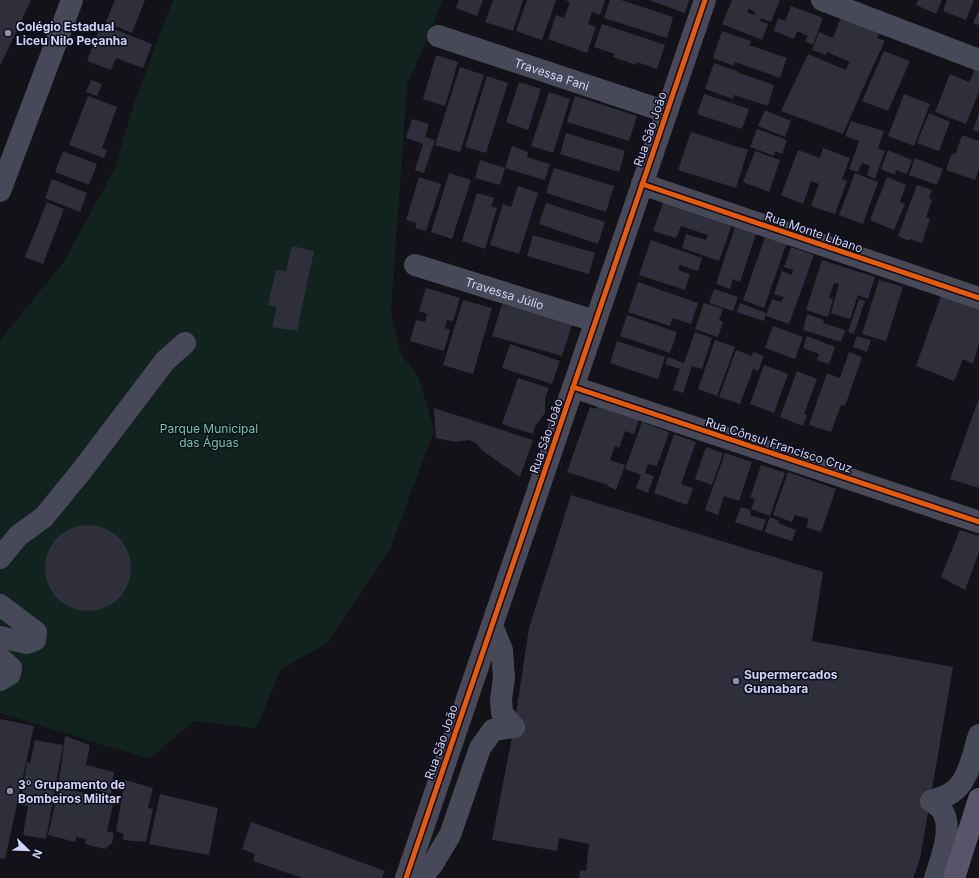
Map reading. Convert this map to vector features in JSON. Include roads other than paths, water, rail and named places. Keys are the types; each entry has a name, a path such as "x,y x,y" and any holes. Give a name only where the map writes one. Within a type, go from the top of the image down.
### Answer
{"main road":[{"path":"954,878 979,799"}],"street":[{"path":"0,191 72,0"},
{"name":"Rua São João","path":"406,878 705,0"},
{"path":"822,0 979,60"},
{"name":"Travessa Fani","path":"438,36 667,112"},
{"name":"Rua Monte Líbano","path":"642,184 979,298"},
{"name":"Travessa Júlio","path":"415,265 595,321"},
{"path":"0,558 18,536 44,517 84,469 165,361 185,343"},
{"name":"Rua Cônsul Francisco Cruz","path":"573,387 979,522"},
{"path":"0,605 36,632 36,640 27,643 0,637"},
{"path":"421,878 432,865 450,835 480,748 493,730 514,727 502,713 501,699 504,678 502,650 492,626"},
{"path":"0,658 11,668 10,674 0,680"},
{"path":"935,878 947,832 944,814 940,808 931,801 953,793 960,785 966,775 979,735"}],"place":[{"name":"Colégio Estadual Liceu Nilo Peçanha","path":"8,33"},
{"name":"Supermercados Guanabara","path":"736,681"},
{"name":"3º Grupamento de Bombeiros Militar","path":"10,791"}],"park label":[{"name":"Parque Municipal das Águas","path":"209,435"}]}
